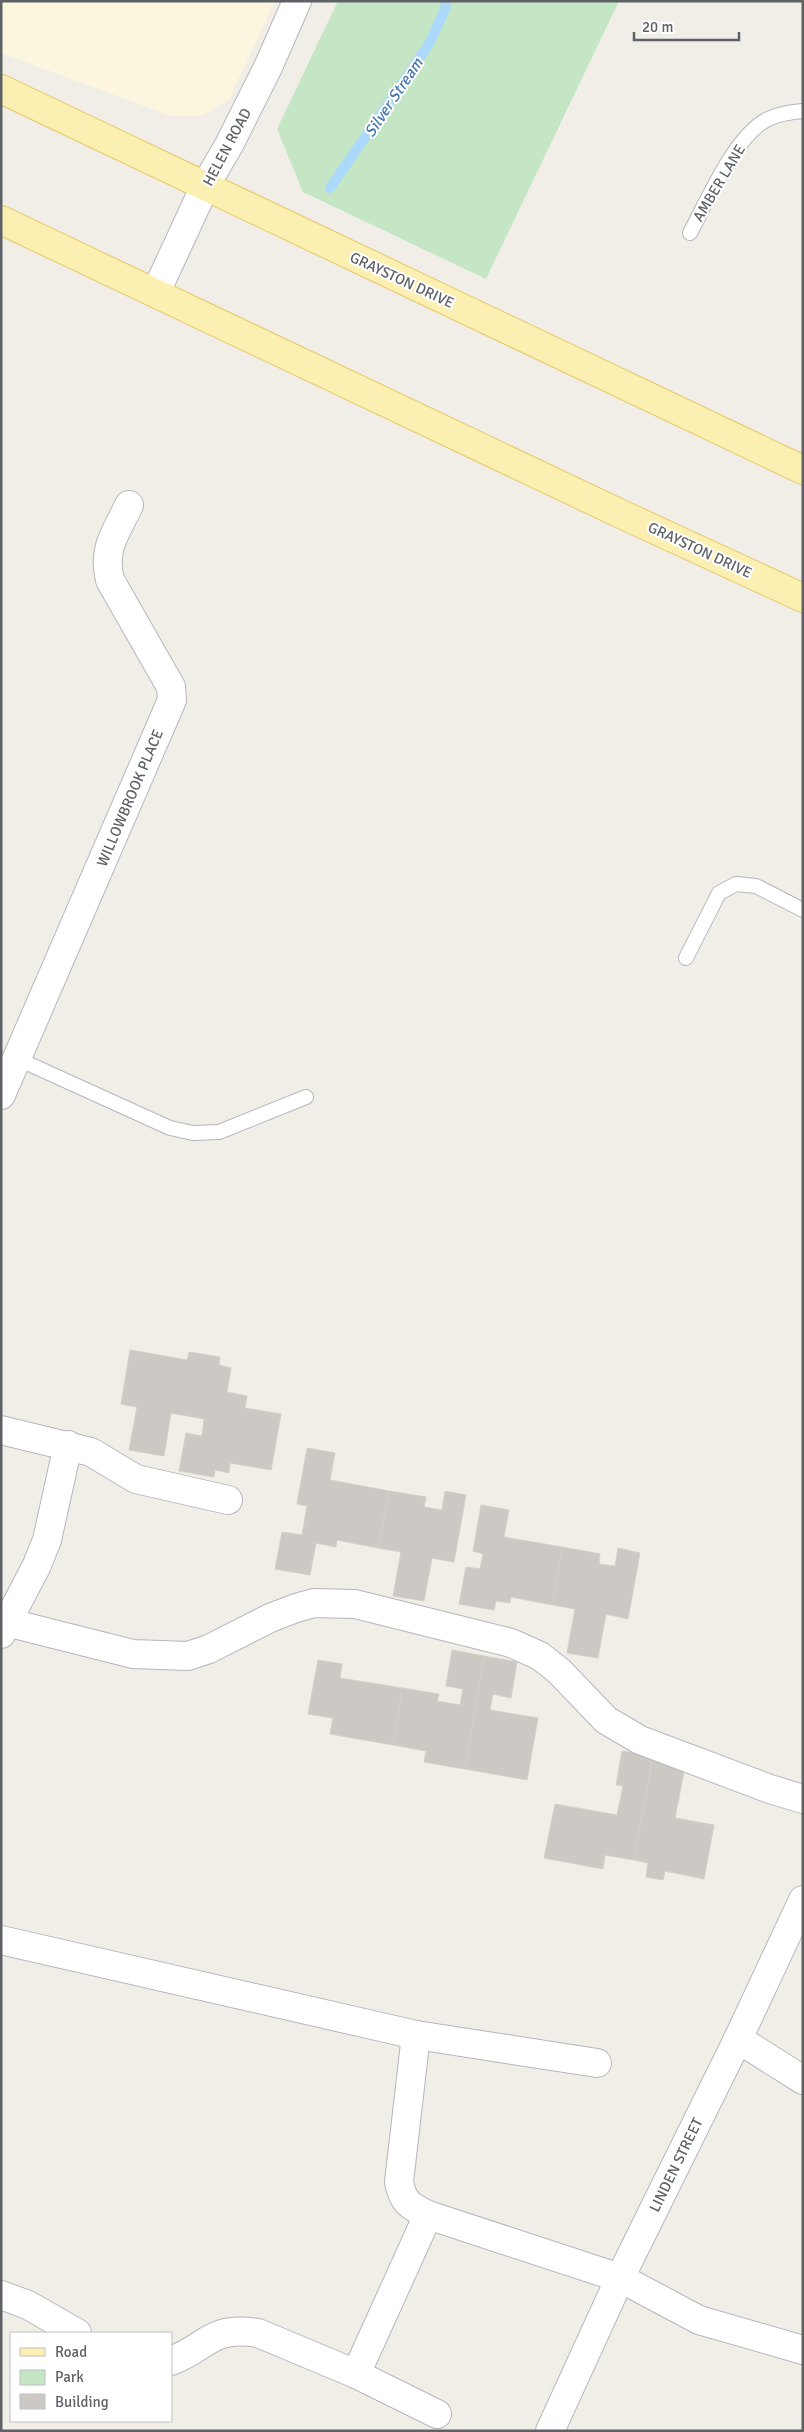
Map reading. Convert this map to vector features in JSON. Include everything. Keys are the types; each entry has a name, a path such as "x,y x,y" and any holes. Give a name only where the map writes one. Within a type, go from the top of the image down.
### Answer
{"main road":[{"name":"GRAYSTON DRIVE","path":"1,89 803,470"},
{"name":"GRAYSTON DRIVE","path":"1,220 621,514 803,598"}],"street":[{"name":"HELEN ROAD","path":"156,292 205,186 229,145 269,65 297,1"},
{"name":"WILLOWBROOK PLACE","path":"1,1095 172,700 171,687 110,580 106,565 107,551 130,505"},
{"path":"1,1430 91,1452 136,1479 228,1500"},
{"path":"68,1445 47,1540 37,1565 4,1628 133,1654 188,1656 209,1649 270,1618 296,1608 314,1604 355,1604 511,1643 540,1656 559,1671 606,1720 622,1731 640,1740 751,1782 803,1799"},
{"name":"LINDEN STREET","path":"550,2431 620,2278 738,2039 803,1900"},
{"path":"1,1940 416,2035 598,2063"},
{"path":"416,2035 399,2182 403,2198 410,2206 428,2215 620,2278 699,2320 803,2350"},
{"path":"738,2039 803,2080"},
{"path":"356,2374 428,2215"},
{"path":"1,2295 28,2305 75,2332"},
{"path":"172,2362 185,2356 213,2336 240,2330 271,2337 356,2374 438,2414"}],"lane":[{"name":"AMBER LANE","path":"690,233 736,149 754,129 775,116 803,111"},
{"path":"686,958 719,893 736,884 756,886 803,910"},
{"path":"18,1059 170,1128 193,1133 219,1132 306,1097"}],"shaded area":[{"path":"1,1 275,1 229,99 202,116 171,116 1,53"}],"green space":[{"path":"338,1 619,1 486,279 303,192 277,129"}],"building":[{"path":"130,1350 187,1360 189,1352 220,1357 219,1365 231,1368 227,1392 247,1396 245,1408 281,1414 271,1470 230,1463 229,1473 215,1470 214,1477 179,1471 186,1433 202,1436 204,1419 171,1413 164,1456 129,1450 137,1407 121,1404"},
{"path":"307,1448 335,1453 330,1480 389,1491 378,1548 337,1540 336,1547 316,1543 310,1575 275,1569 282,1532 302,1535 307,1506 297,1504"},
{"path":"389,1491 426,1497 424,1507 442,1510 445,1491 466,1495 454,1562 432,1558 424,1601 393,1596 401,1552 378,1548"},
{"path":"481,1505 509,1510 504,1537 562,1547 553,1605 511,1597 510,1603 496,1601 494,1610 459,1604 466,1567 480,1569 483,1554 473,1551"},
{"path":"562,1547 600,1554 599,1564 615,1566 618,1548 640,1553 628,1619 606,1614 598,1658 567,1653 575,1609 553,1605"},
{"path":"452,1650 484,1656 465,1769 424,1762 426,1751 393,1745 402,1688 439,1694 437,1701 460,1705 463,1689 446,1686"},
{"path":"484,1656 517,1662 511,1698 493,1694 490,1710 538,1718 527,1780 465,1769"},
{"path":"318,1660 342,1664 340,1678 402,1688 393,1745 330,1734 333,1718 308,1714"},
{"path":"622,1751 653,1756 634,1860 605,1855 603,1869 544,1858 555,1804 617,1815 623,1786 616,1785"},
{"path":"653,1756 686,1762 675,1818 714,1825 704,1879 665,1871 663,1880 646,1877 648,1863 634,1860"}],"waterway":[{"name":"Silver Stream","path":"330,188 429,44 446,7 445,1"}]}
